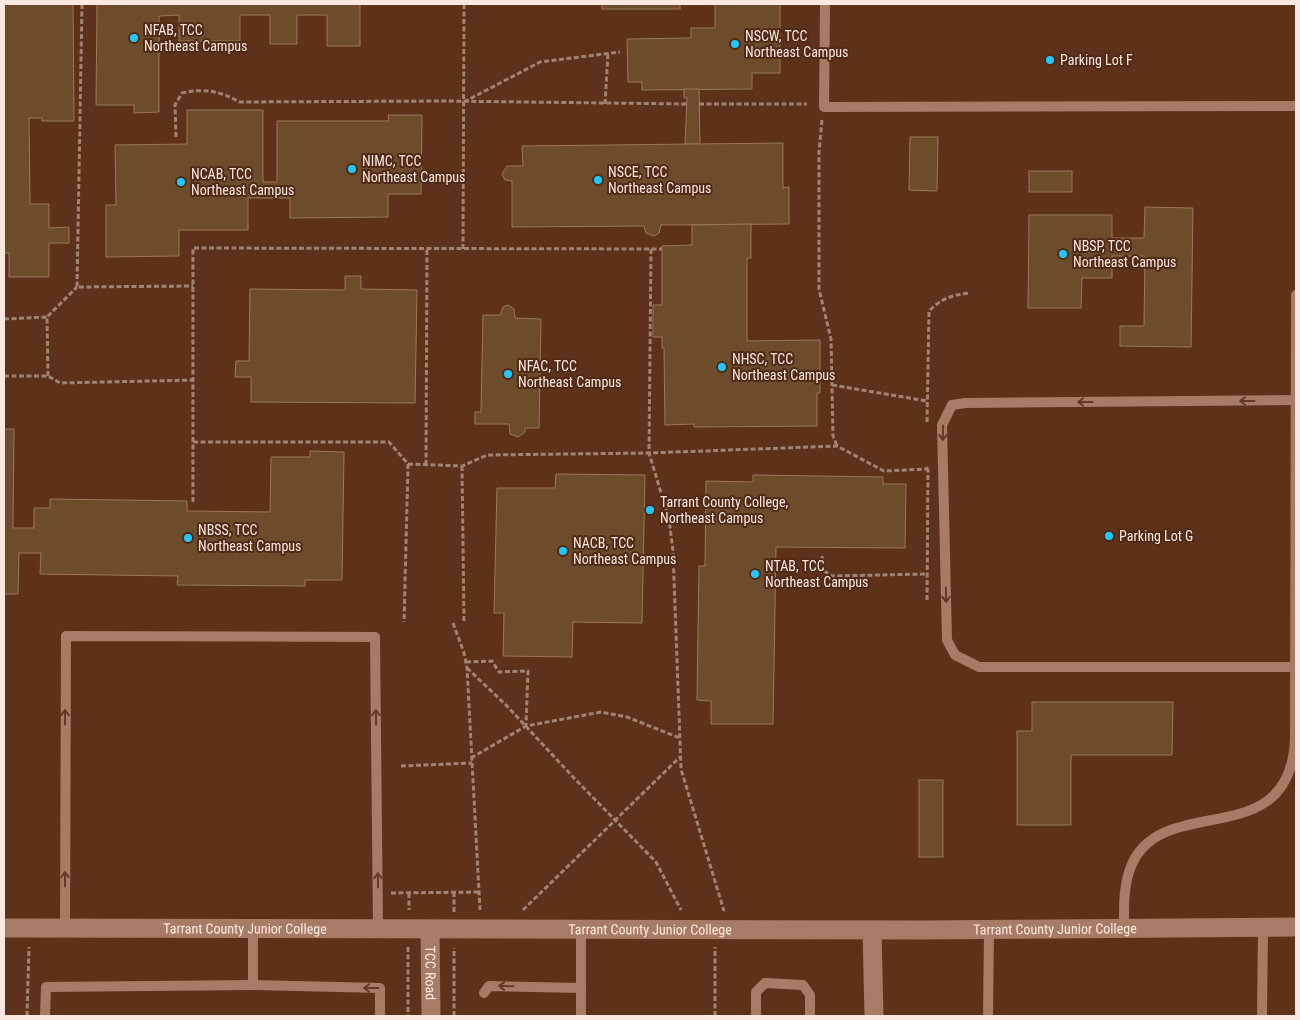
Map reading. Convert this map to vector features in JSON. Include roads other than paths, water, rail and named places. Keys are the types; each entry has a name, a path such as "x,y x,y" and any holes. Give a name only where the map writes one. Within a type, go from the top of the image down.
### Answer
{"street":[{"name":"Tarrant County Junior College","path":"4,928 989,930 1296,927"},
{"name":"TCC Road","path":"430,929 431,1016"},
{"path":"872,930 874,1016"}],"lane":[{"path":"825,4 824,107 1296,106"},
{"path":"1124,928 1126,882 1133,863 1142,848 1172,830 1257,808 1272,798 1284,786 1291,771 1295,756 1296,295"},
{"path":"1295,666 979,667 955,655 947,640 942,425 952,405 965,403 1296,400"},
{"path":"65,928 66,636 375,637 378,929"},
{"path":"1262,927 1262,1016"},
{"path":"253,928 253,985"},
{"path":"581,929 581,1016"},
{"path":"988,1016 989,930"},
{"path":"756,1016 756,992 765,983 803,985 810,995 810,1016"},
{"path":"45,1016 46,987 253,985 380,988 380,1016"},
{"path":"484,992 489,986 581,988"}],"place":[{"name":"NFAB, TCC Northeast Campus","path":"134,38"},
{"name":"NSCW, TCC Northeast Campus","path":"735,44"},
{"name":"Parking Lot F","path":"1050,60"},
{"name":"NIMC, TCC Northeast Campus","path":"352,169"},
{"name":"NSCE, TCC Northeast Campus","path":"598,180"},
{"name":"NCAB, TCC Northeast Campus","path":"181,182"},
{"name":"NBSP, TCC Northeast Campus","path":"1063,254"},
{"name":"NHSC, TCC Northeast Campus","path":"722,367"},
{"name":"NFAC, TCC Northeast Campus","path":"508,374"},
{"name":"Tarrant County College, Northeast Campus","path":"650,510"},
{"name":"Parking Lot G","path":"1109,536"},
{"name":"NBSS, TCC Northeast Campus","path":"188,538"},
{"name":"NACB, TCC Northeast Campus","path":"563,551"},
{"name":"NTAB, TCC Northeast Campus","path":"755,574"}]}
